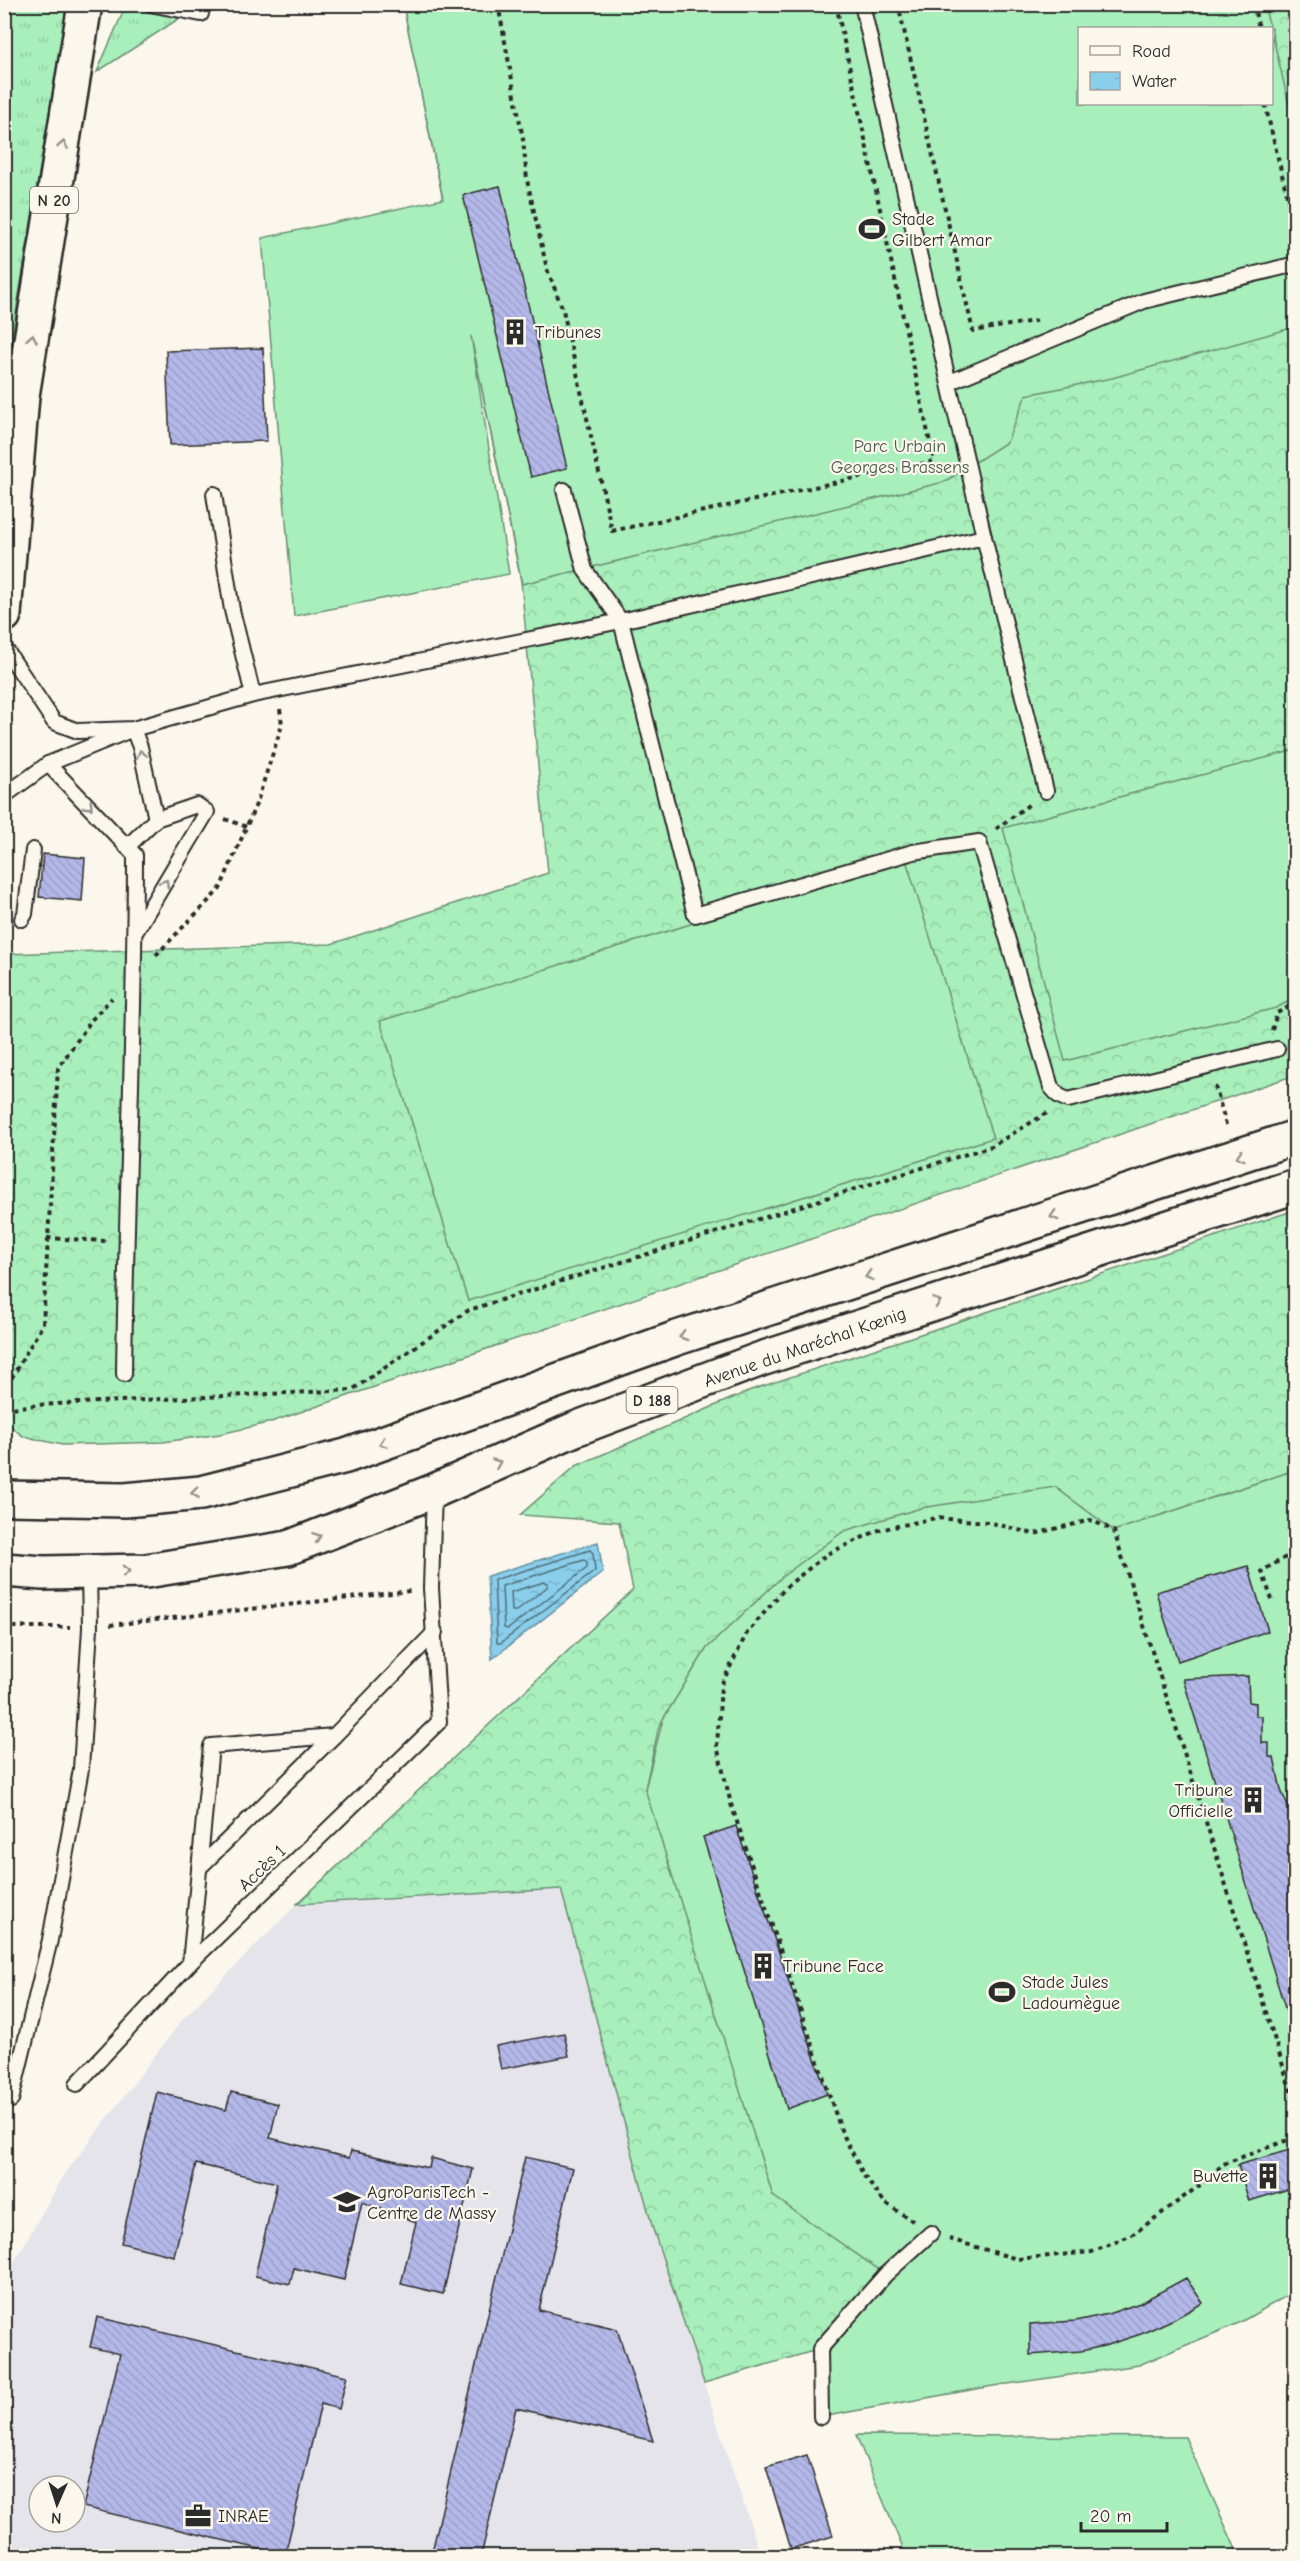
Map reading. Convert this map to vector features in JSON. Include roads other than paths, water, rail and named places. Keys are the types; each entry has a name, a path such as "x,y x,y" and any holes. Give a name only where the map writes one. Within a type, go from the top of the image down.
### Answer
{"main road":[{"name":"N 20","path":"4,615 22,396 84,4"},
{"path":"4,1498 125,1500 201,1493 346,1456 677,1338 1296,1137"},
{"name":"Avenue du Maréchal Kœnig","path":"4,1570 43,1573 146,1571 288,1548 434,1491 575,1429 761,1359 1296,1186"}],"lane":[{"path":"150,4 201,14"},
{"path":"862,4 984,537 1046,791"},
{"path":"950,382 1144,301 1296,264"},
{"path":"564,490 585,570 621,621 695,915 913,852 979,842 1051,1087 1059,1096 1068,1100 1273,1049"},
{"path":"214,494 232,610 253,695"},
{"path":"4,796 48,764 133,729 253,695 621,621 984,537"},
{"path":"4,647 54,722 78,731 133,729"},
{"path":"133,729 140,747 156,819"},
{"path":"48,764 135,855 135,933 125,1241 124,1374"},
{"path":"127,847 156,819 197,805 207,813 135,933"},
{"path":"22,919 25,914 33,850"},
{"name":"Accès 1","path":"77,2084 190,1963 439,1722 432,1588 434,1491"},
{"path":"11,2100 50,1940 81,1769 90,1628 88,1572"},
{"path":"199,1868 334,1736 435,1632"},
{"path":"190,1963 211,1746 334,1736"},
{"path":"821,2417 820,2349 886,2274 931,2233"}],"water":[{"path":"598,1542 603,1572 492,1659 487,1576"}],"place":[{"name":"Stade Gilbert Amar","path":"872,229"},
{"name":"Tribunes","path":"515,332"},
{"name":"Tribune Officielle","path":"1253,1800"},
{"name":"Tribune Face","path":"763,1966"},
{"name":"Stade Jules Ladoumègue","path":"1002,1992"},
{"name":"Buvette","path":"1268,2176"},
{"name":"AgroParisTech - Centre de Massy","path":"347,2202"},
{"name":"INRAE","path":"198,2516"}],"park label":[{"name":"Parc Urbain Georges Brassens","path":"900,456"}]}
